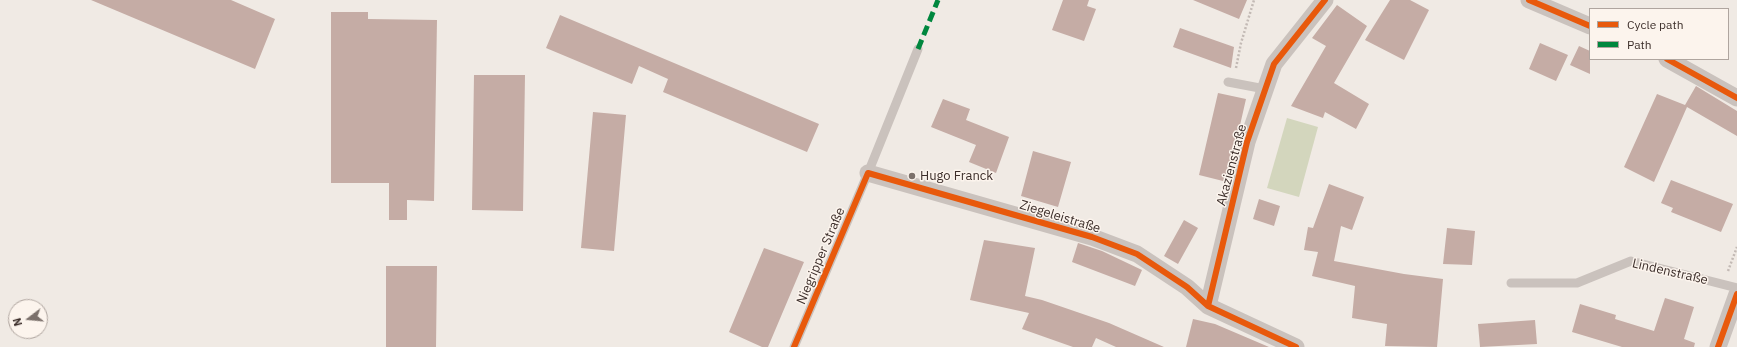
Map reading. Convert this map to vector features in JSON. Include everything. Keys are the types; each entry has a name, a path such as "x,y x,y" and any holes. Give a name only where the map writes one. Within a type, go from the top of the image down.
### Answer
{"street":[{"name":"Akazienstraße","path":"1208,306 1247,142 1274,64 1325,0"},
{"path":"1529,0 1565,8 1589,25"},
{"path":"1669,60 1737,98"},
{"name":"Ziegeleistraße","path":"868,173 1092,237 1137,254 1187,287 1208,306 1296,347"},
{"path":"1718,347 1737,294"}],"lane":[{"name":"Niegripper Straße","path":"794,347 868,173 918,50"},
{"path":"1231,82 1265,89"},
{"name":"Lindenstraße","path":"1511,283 1578,283 1631,261 1737,288"}],"path":[{"path":"1231,82 1254,0"}],"green space":[{"path":"1287,118 1318,127 1299,197 1267,188"}],"building":[{"path":"91,0 231,0 275,19 255,69"},
{"path":"1063,0 1089,0 1087,6 1096,9 1084,41 1052,30"},
{"path":"1193,0 1247,0 1239,19"},
{"path":"1390,0 1410,0 1429,10 1404,60 1365,40"},
{"path":"1337,5 1367,26 1334,83 1369,104 1356,129 1325,112 1323,118 1291,106 1326,46 1312,38"},
{"path":"331,12 368,12 368,19 437,20 434,201 407,200 407,220 389,220 389,183 331,183"},
{"path":"560,15 819,124 807,152 663,92 668,79 639,66 632,84 546,48"},
{"path":"1180,28 1234,47 1231,68 1173,47"},
{"path":"1540,43 1568,55 1556,81 1529,69"},
{"path":"1579,46 1589,51 1590,74 1570,65"},
{"path":"474,75 525,75 523,211 472,210"},
{"path":"1696,86 1737,111 1737,136 1687,107 1654,182 1624,167 1657,94 1685,105"},
{"path":"1218,93 1246,99 1227,182 1199,175"},
{"path":"943,99 970,109 966,120 1009,137 996,173 969,162 976,145 931,127"},
{"path":"593,112 626,115 614,251 581,248"},
{"path":"1033,151 1071,162 1058,207 1021,196"},
{"path":"1671,180 1733,204 1721,232 1671,212 1673,208 1661,203"},
{"path":"1329,184 1364,197 1352,230 1341,226 1334,261 1404,274 1443,279 1437,347 1385,346 1387,324 1352,318 1355,286 1312,276 1318,252 1304,250 1308,227 1313,228"},
{"path":"1259,199 1280,206 1274,226 1253,219"},
{"path":"1184,220 1198,228 1178,264 1164,256"},
{"path":"1447,228 1475,231 1472,265 1443,264"},
{"path":"984,240 1035,248 1025,296 1042,300 1109,323 1164,347 1116,347 1096,338 1092,347 1073,347 1022,329 1029,313 970,300"},
{"path":"1078,243 1102,251 1142,270 1135,286 1072,262"},
{"path":"764,248 804,262 768,347 762,347 729,332"},
{"path":"386,266 437,266 436,347 386,347"},
{"path":"1665,298 1694,307 1684,339 1695,343 1694,347 1622,347 1572,332 1580,304 1616,315 1615,319 1654,331"},
{"path":"1193,319 1215,324 1269,347 1186,347"},
{"path":"1535,320 1537,344 1480,347 1478,324"}],"marked path":[{"path":"918,49 938,0"}],"cycle path":[{"path":"1208,306 1247,142 1274,64 1325,0"},
{"path":"1529,0 1589,26"},
{"path":"1669,60 1737,98"},
{"path":"794,347 868,173 1092,237 1137,254 1187,287 1208,306 1296,347"},
{"path":"1718,347 1737,294"}],"place":[{"name":"Hugo Franck","path":"912,176"}]}
